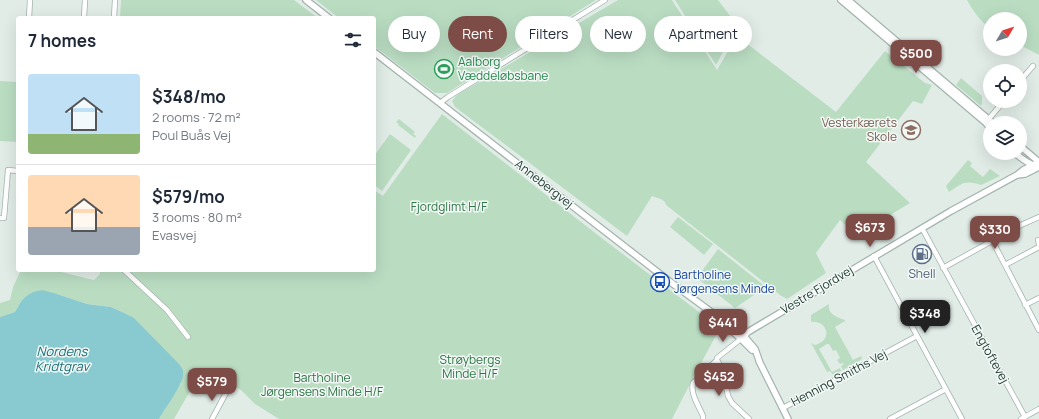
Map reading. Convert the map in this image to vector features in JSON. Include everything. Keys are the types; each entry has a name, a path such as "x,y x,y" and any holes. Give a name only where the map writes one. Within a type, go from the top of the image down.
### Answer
{"street":[{"path":"29,16 30,0"},
{"path":"84,16 85,0"},
{"path":"114,16 115,0"},
{"path":"306,0 327,16"},
{"path":"440,103 605,0"},
{"path":"841,0 983,117"},
{"path":"848,0 983,117"},
{"name":"Annebergvej","path":"376,54 714,315 732,332 743,337 760,363 788,419"},
{"path":"1027,73 1033,66"},
{"path":"1027,153 1038,164"},
{"path":"1024,160 1038,164"},
{"name":"Vestre Fjordvej","path":"743,337 748,332 969,200 1017,175 1023,170 1038,164"},
{"path":"0,218 4,218 8,170 16,171"},
{"path":"943,268 1039,217"},
{"name":"Engtoftevej","path":"922,228 1023,418"},
{"path":"993,242 1039,330"},
{"path":"1005,265 1039,247"},
{"path":"874,256 962,419"},
{"path":"126,272 167,310 188,337"},
{"path":"1025,305 1039,298"},
{"name":"Henning Smiths Vej","path":"783,408 917,336"},
{"path":"703,419 704,416 692,393 693,383 717,360 717,358 743,337"},
{"path":"717,360 721,367 728,396 732,403 749,419"},
{"path":"890,419 946,389"},
{"path":"212,419 226,393"},
{"path":"1023,418 1039,409"}],"green space":[{"path":"121,0 294,0 315,16 120,16"},
{"name":"Aalborg Væddeløbsbane","path":"316,0 596,0 570,16 515,16 515,51 447,93 435,93 376,48 376,16 336,16"},
{"path":"618,0 672,0 682,16 654,16 654,52 705,52 717,70 728,52 752,52 752,48 836,112 885,51 925,83 932,85 922,104 913,101 866,162 910,203 857,235 840,220 816,253 826,273 787,299 666,205 664,201 658,198 652,196 627,236 455,107 452,101 457,95 530,52 582,52 582,21 590,17 590,52 646,52 646,16 591,16"},
{"path":"675,0 718,0 730,16 685,16"},
{"path":"967,0 1039,0 1039,55 1027,49 1027,12 983,12 983,22"},
{"path":"708,52 723,52 716,65"},
{"path":"961,78 982,96 981,106 956,85"},
{"path":"0,81 16,82 16,142 0,141"},
{"path":"442,114 720,328 672,419 279,419 255,404 241,390 202,370 174,419 159,419 181,383 122,312 111,307 87,304 57,294 20,303 15,312 0,317 0,303 10,300 13,287 20,272 61,272 94,280 100,272 376,272 376,191 383,196"},
{"path":"399,119 415,132 413,134 416,136 415,138 398,125 399,124 396,122"},
{"path":"390,134 411,150 382,191 376,186 376,153"},
{"path":"968,160 972,163 970,166 983,177 990,169 1000,176 981,185 964,183 949,192 946,186"},
{"path":"678,217 713,244 704,255 670,227"},
{"path":"718,249 766,287 735,308 697,278"},
{"path":"829,304 831,313 845,320 835,327 853,360 861,356 862,359 843,370 841,366 844,364 840,364 837,360 840,358 836,350 833,351 829,344 827,344 819,349 832,372 840,368 841,371 833,375 830,371 827,372 811,343 815,345 825,339 826,331 821,324 811,322 811,315"}],"water":[{"name":"Nordens Kridtgrav","path":"42,290 87,304 111,307 134,318 179,364 183,371 182,380 177,391 159,419 0,419 0,317 15,312 20,303 29,294"}],"place":[{"name":"Aalborg Væddeløbsbane","path":"444,69"},
{"name":"Vesterkærets Skole","path":"911,130"},
{"name":"Shell","path":"922,254"},
{"name":"Bartholine Jørgensens Minde","path":"660,282"}],"park label":[{"name":"Fjordglimt H/F","path":"449,207"},
{"name":"Strøybergs Minde H/F","path":"470,367"},
{"name":"Bartholine Jørgensens Minde H/F","path":"322,385"}]}
